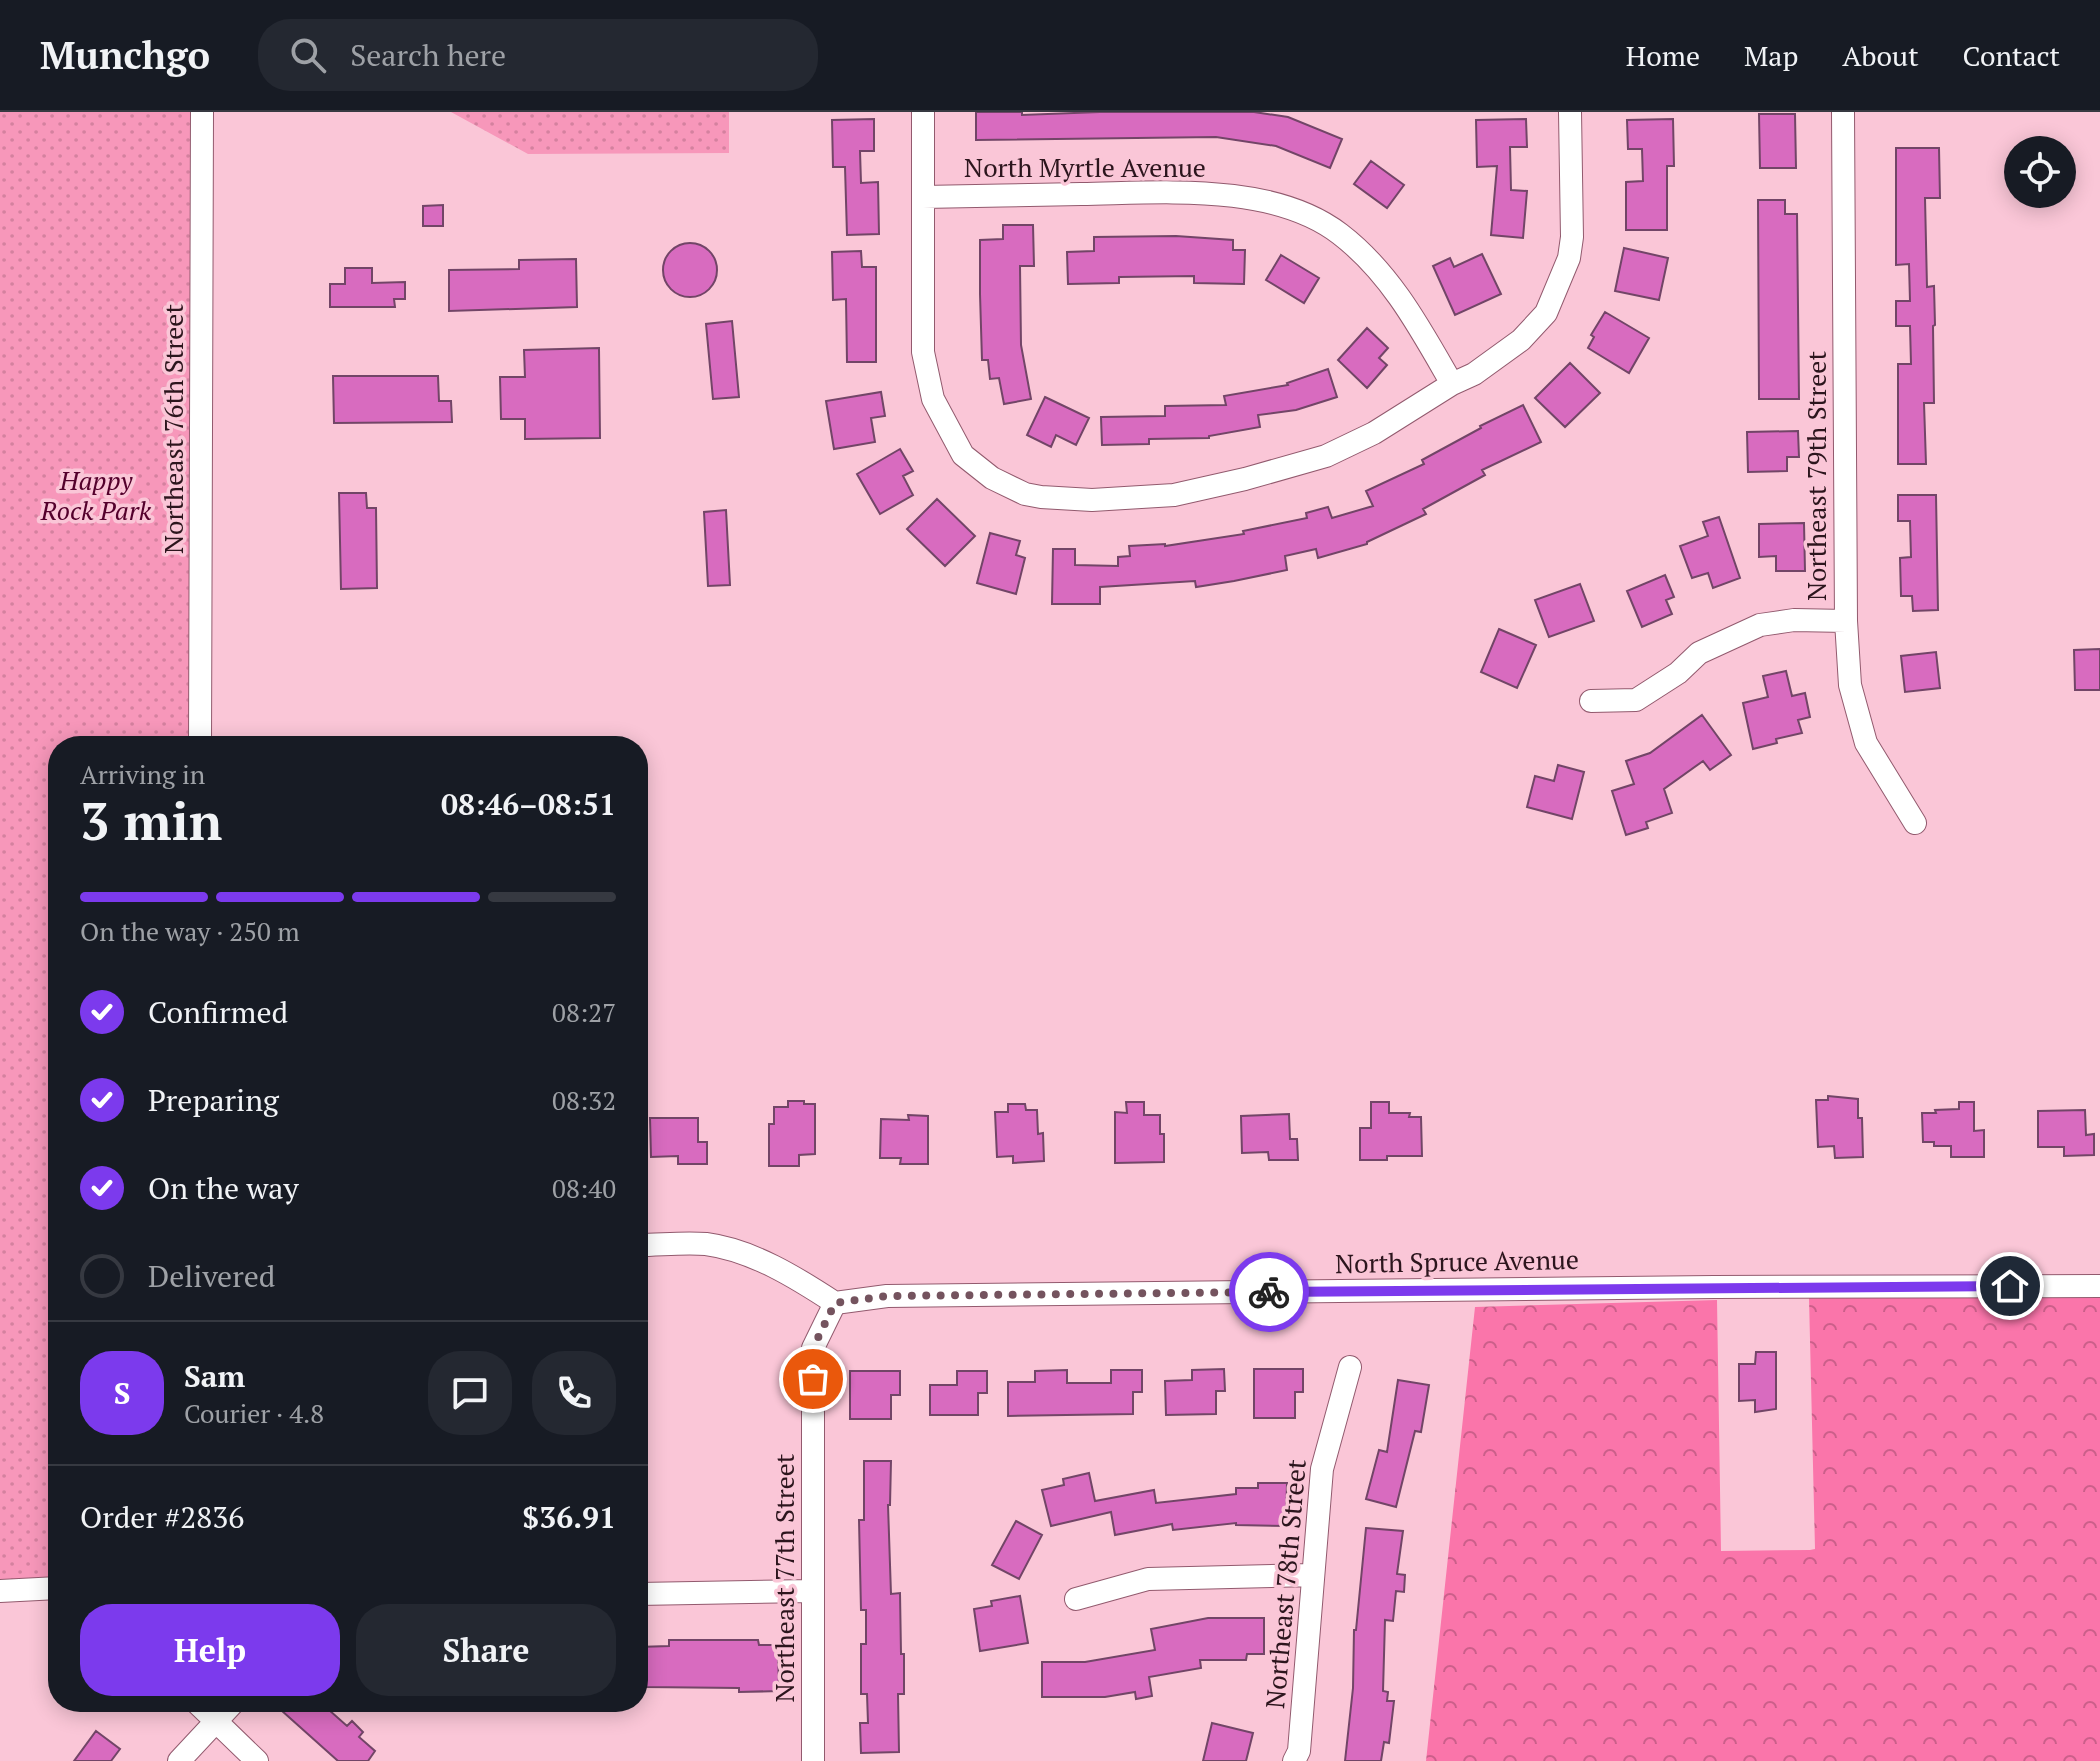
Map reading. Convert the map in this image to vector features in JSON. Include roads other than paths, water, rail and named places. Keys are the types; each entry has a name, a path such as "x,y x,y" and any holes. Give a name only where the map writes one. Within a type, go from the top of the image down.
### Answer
{"street":[{"name":"Northeast 76th Street","path":"200,736 202,112"},
{"path":"923,112 923,352 933,399 963,455 992,478 1025,494 1092,500 1174,495 1326,456 1374,433 1452,384 1474,374 1521,340 1546,313 1560,284 1572,237 1570,112"},
{"name":"Northeast 79th Street","path":"1843,112 1846,621 1850,685 1866,743 1915,823"},
{"name":"North Myrtle Avenue","path":"923,197 1194,192 1274,204 1312,217 1340,234 1369,261 1407,307 1452,384"},
{"path":"1591,701 1636,700 1678,673 1699,653 1760,625 1794,620 1846,621"},
{"path":"648,1245 705,1244 728,1249 797,1278 835,1303"},
{"name":"North Spruce Avenue","path":"835,1303 887,1296 1684,1287 2100,1286"},
{"name":"Northeast 77th Street","path":"813,1761 813,1348 835,1303"},
{"name":"Northeast 78th Street","path":"1294,1761 1299,1751 1322,1469 1350,1367"},
{"path":"1076,1599 1148,1579 1313,1575"},
{"path":"0,1591 48,1589"},
{"path":"648,1594 811,1591"},
{"path":"207,1712 257,1761"},
{"path":"179,1761 224,1712"}],"park label":[{"name":"Happy Rock Park","path":"96,496"}]}
